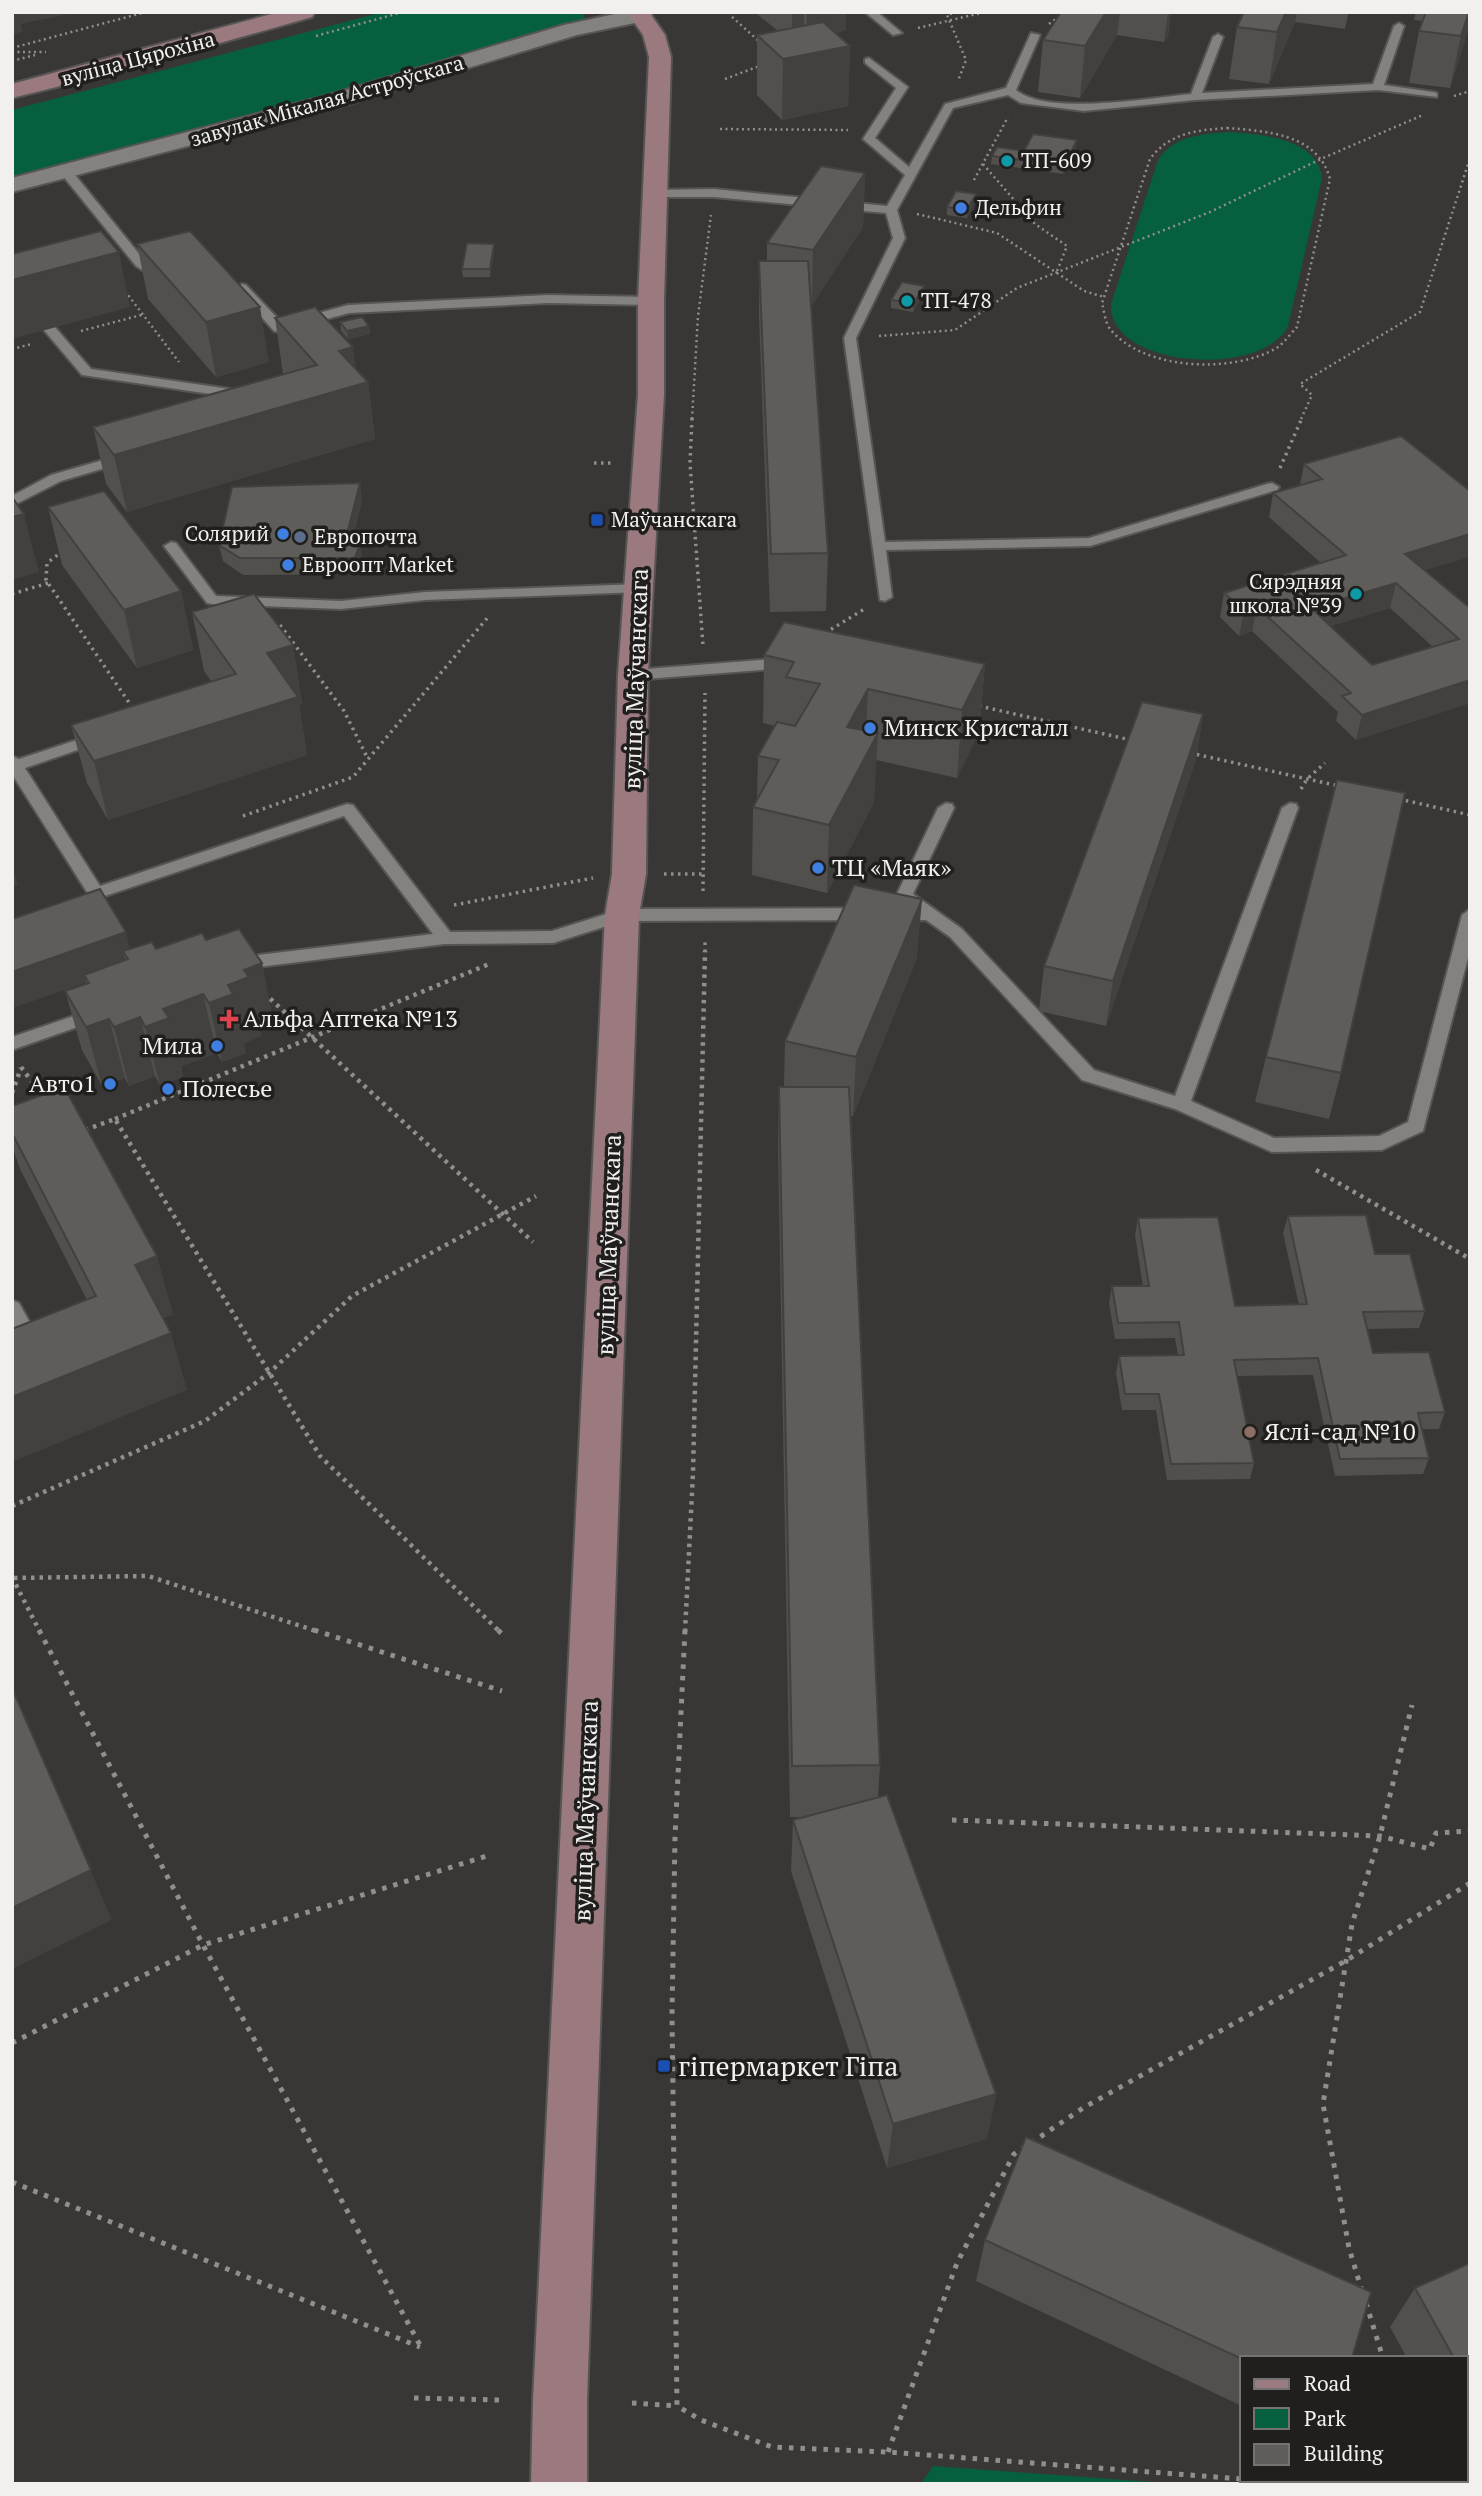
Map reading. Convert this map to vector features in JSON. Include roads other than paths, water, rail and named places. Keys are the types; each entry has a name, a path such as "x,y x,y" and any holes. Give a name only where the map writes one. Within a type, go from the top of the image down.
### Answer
{"main road":[{"name":"вуліца Цярохіна","path":"12,91 127,63 304,12"},
{"name":"вуліца Маўчанскага","path":"559,2484 560,2401 622,915 629,874 633,675 651,394 651,301 660,57 654,35 639,14"}],"street":[{"name":"завулак Мікалая Астроўскага","path":"12,186 337,100 572,30 639,14"}],"lane":[{"path":"870,12 897,33"},
{"path":"1378,87 1399,26"},
{"path":"1010,91 1035,35"},
{"path":"1195,97 1218,37"},
{"path":"869,61 902,87 869,139 911,174"},
{"path":"1010,91 1021,100 1084,108 1195,97 1378,87 1433,95"},
{"path":"885,597 850,338 899,238 891,209 948,106 1010,91"},
{"path":"67,173 140,263 147,269 172,272"},
{"path":"656,193 714,193 891,209"},
{"path":"108,272 140,263"},
{"path":"236,281 279,328 348,309 548,299 651,301"},
{"path":"49,329 87,372 245,396 254,406"},
{"path":"12,502 56,478 134,455"},
{"path":"880,547 1090,541 1272,487"},
{"path":"171,546 212,600 341,605 425,596 640,588"},
{"path":"633,675 773,664 800,669"},
{"path":"142,723 14,763 96,892 347,809 445,938"},
{"path":"946,808 904,896 956,933 1088,1075 1181,1104 1272,1145 1382,1143 1416,1126 1470,915"},
{"path":"1181,1104 1290,808"},
{"path":"228,966 445,938 553,937 622,915 930,914"},
{"path":"14,1051 117,1006"},
{"path":"12,1308 25,1332 12,1340"}],"place":[{"name":"ТП-609","path":"1007,161"},
{"name":"Дельфин","path":"961,208"},
{"name":"ТП-478","path":"907,301"},
{"name":"Маўчанскага","path":"597,520"},
{"name":"Солярий","path":"283,534"},
{"name":"Европочта","path":"300,537"},
{"name":"Евроопт Market","path":"288,565"},
{"name":"Сярэдняя школа №39","path":"1356,594"},
{"name":"Минск Кристалл","path":"870,728"},
{"name":"ТЦ «Маяк»","path":"818,868"},
{"name":"Альфа Аптека №13","path":"229,1019"},
{"name":"Мила","path":"217,1046"},
{"name":"Авто1","path":"110,1084"},
{"name":"Полесье","path":"168,1089"},
{"name":"Яслі-сад №10","path":"1250,1432"},
{"name":"гіпермаркет Гіпа","path":"664,2066"}]}
